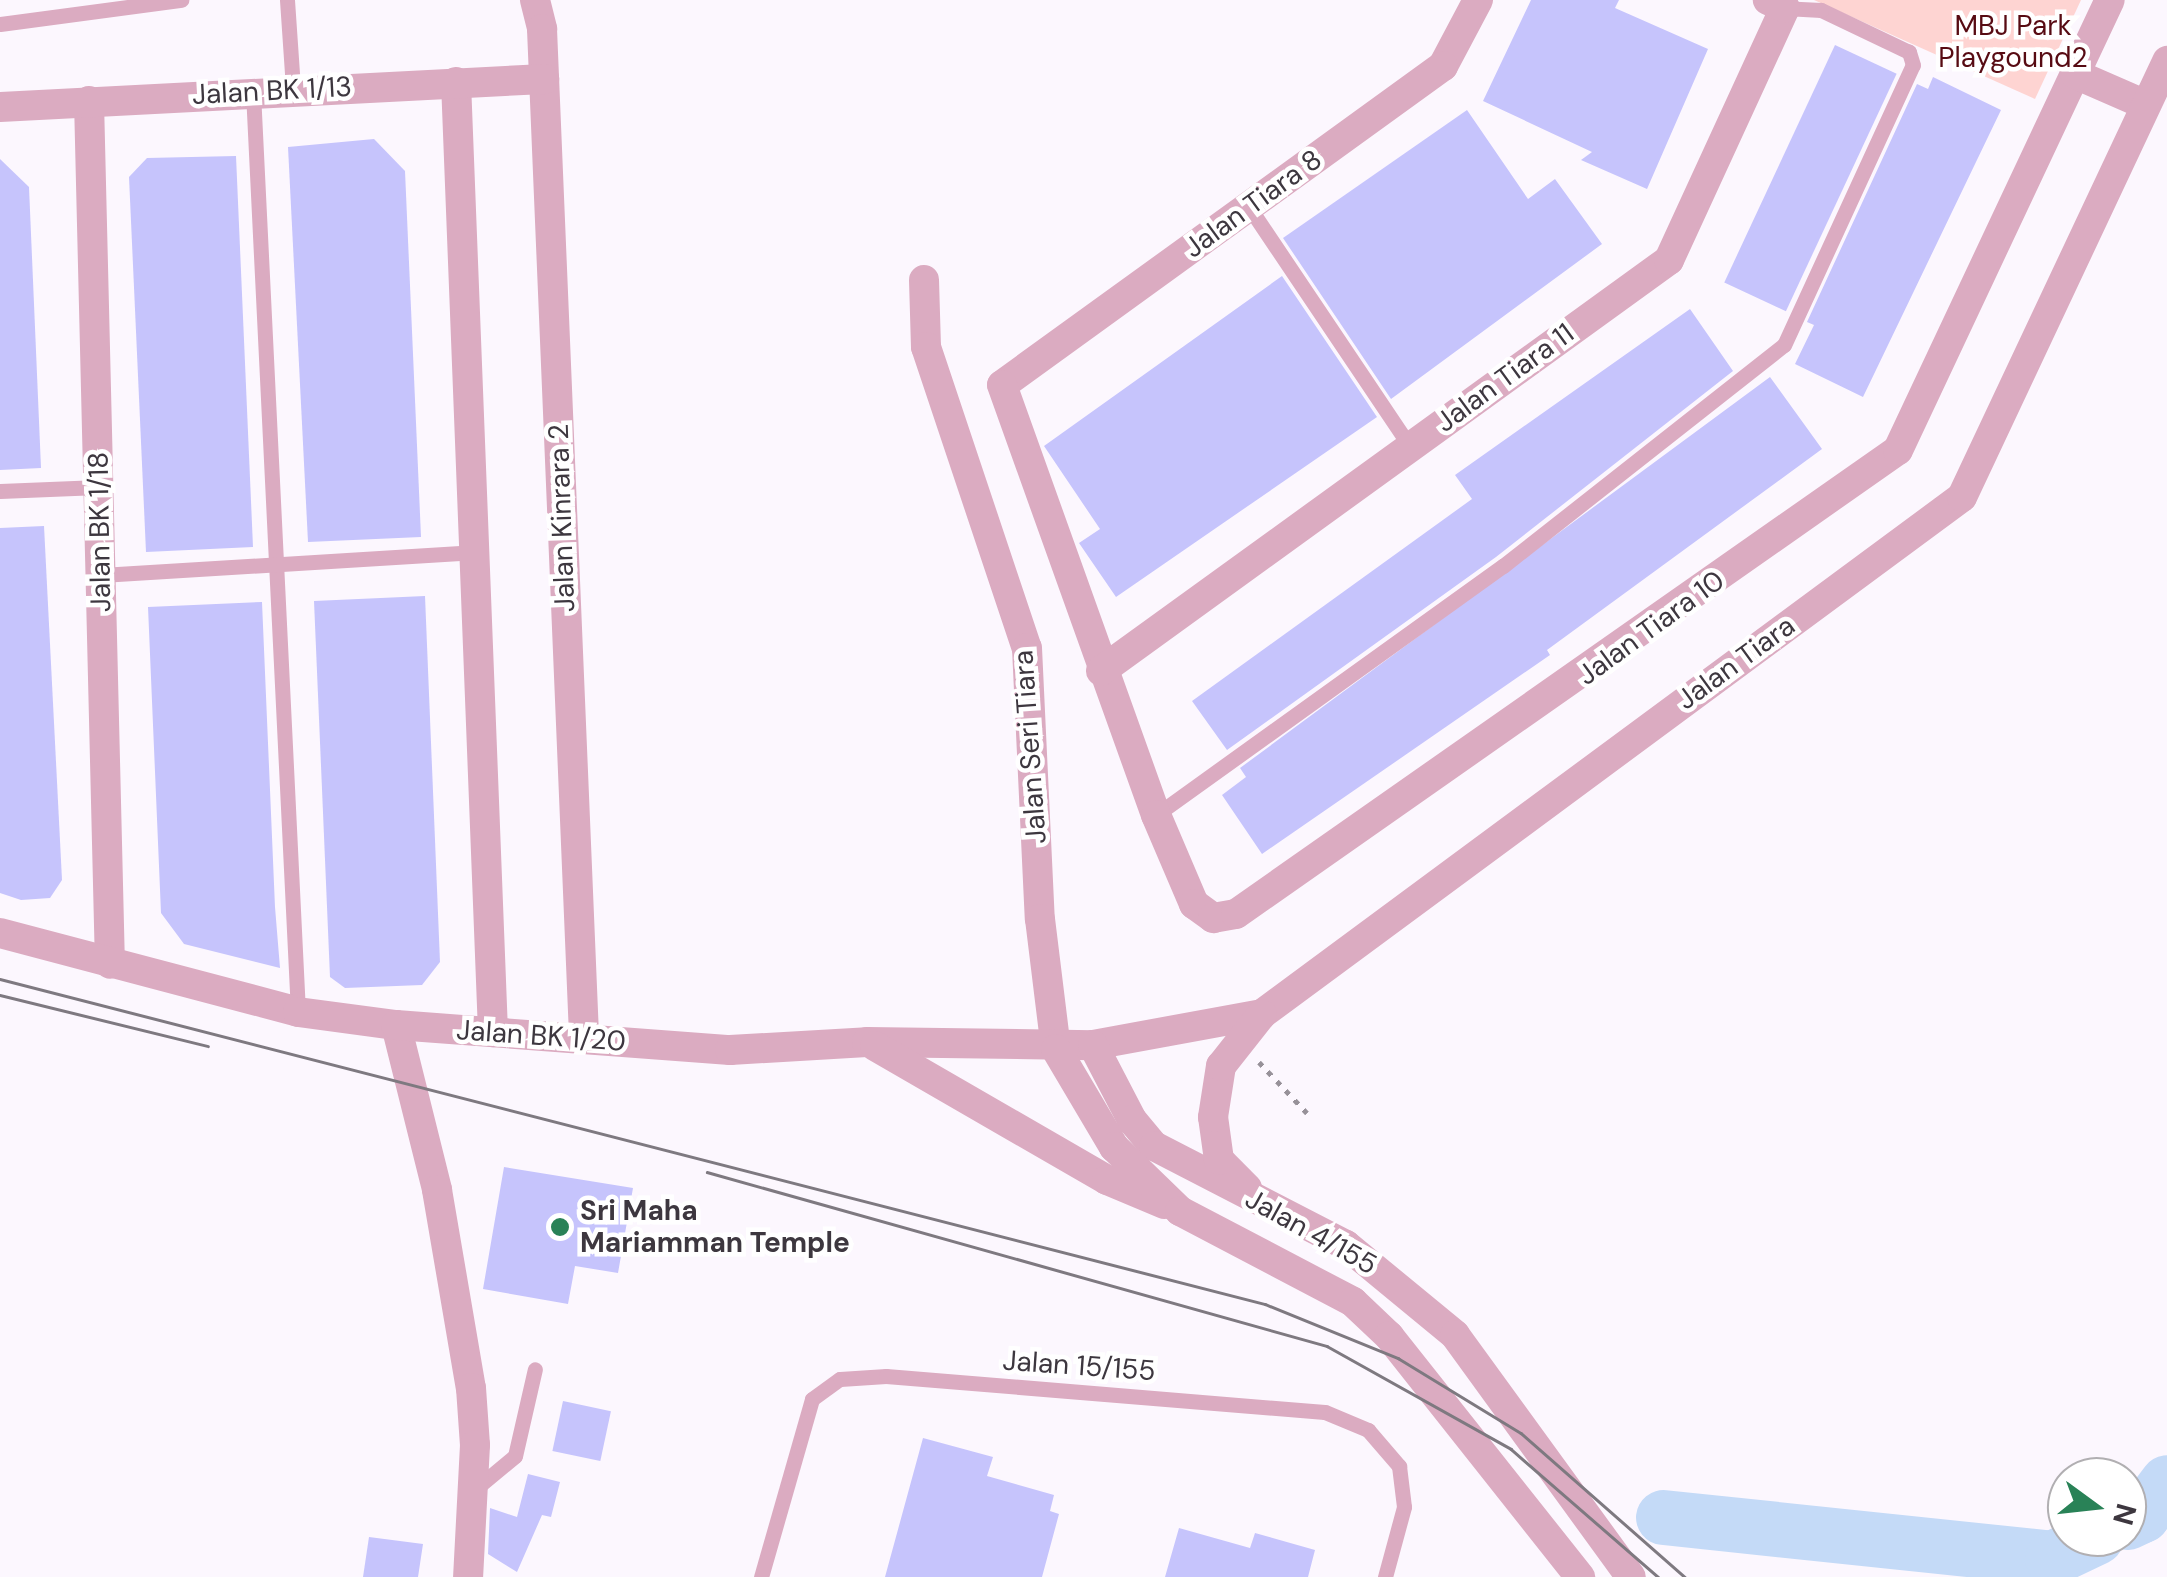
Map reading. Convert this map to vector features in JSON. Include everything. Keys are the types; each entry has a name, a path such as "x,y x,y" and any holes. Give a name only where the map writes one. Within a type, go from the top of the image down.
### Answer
{"street":[{"name":"Jalan Kinrara 2","path":"536,0 544,78 584,1037"},
{"name":"Jalan Tiara 8","path":"1002,385 1443,66 1478,0"},
{"name":"Jalan Tiara 10","path":"1002,385 1101,671 1194,904 1212,918 1236,914 1898,450 2110,0"},
{"name":"Jalan Tiara 11","path":"1101,671 1669,260 1776,4"},
{"name":"Jalan Tiara","path":"1093,1045 1262,1014 1962,497 2167,61"},
{"path":"2076,74 2146,105"},
{"name":"Jalan BK 1/13","path":"0,107 292,88 544,78"},
{"path":"456,82 493,1032"},
{"name":"Jalan BK 1/18","path":"88,101 110,964"},
{"name":"Jalan Seri Tiara","path":"924,280 926,347 1027,648 1040,919 1056,1049"},
{"name":"Jalan BK 1/20","path":"0,933 298,1012 396,1025 730,1050 867,1042 1056,1049 1093,1045"},
{"path":"1261,1202 1218,1160 1213,1117 1221,1066 1262,1014"},
{"path":"396,1025 437,1190 470,1388 474,1490 468,1577"},
{"path":"867,1042 1107,1180 1180,1210"},
{"name":"Jalan 4/155","path":"1093,1045 1132,1120 1154,1146 1346,1245 1455,1336 1631,1577"},
{"name":"Jalan 4/155","path":"1056,1049 1114,1146 1180,1210 1353,1302 1389,1336 1580,1577"}],"lane":[{"path":"0,24 181,0"},
{"path":"287,0 292,88"},
{"path":"1156,814 1503,566 1784,345 1913,65 1909,52 1821,10 1776,4"},
{"path":"253,92 298,1012"},
{"path":"1248,207 1410,447"},
{"path":"0,491 99,487"},
{"path":"101,574 476,552"},
{"path":"474,1490 515,1456 535,1369"},
{"name":"Jalan 15/155","path":"760,1577 812,1399 840,1379 886,1376 1274,1406 1354,1424 1368,1430 1399,1466 1404,1508 1385,1577"}],"path":[{"path":"1239,1042 1307,1113"}],"green space":[{"name":"MBJ Park Playgound2","path":"1814,0 2081,0 2035,99"}],"building":[{"path":"1531,0 1619,0 1615,8 1708,49 1647,189 1581,160 1592,152 1483,101"},
{"path":"1835,45 1897,74 1786,311 1724,282"},
{"path":"1933,77 2001,110 1863,397 1795,364 1814,325 1807,322 1917,84 1928,89"},
{"path":"1467,110 1528,199 1555,179 1602,244 1391,399 1283,238"},
{"path":"374,139 405,171 421,537 308,542 288,147"},
{"path":"236,156 253,547 146,552 129,177 147,158"},
{"path":"0,159 29,187 41,468 0,470"},
{"path":"1282,276 1377,417 1116,597 1079,543 1100,529 1044,446"},
{"path":"1690,309 1733,371 1496,557 1227,750 1192,701 1472,499 1455,475"},
{"path":"1770,377 1822,449 1547,650 1550,655 1262,854 1222,795 1246,777 1240,768"},
{"path":"44,526 62,880 50,898 21,900 0,893 0,528"},
{"path":"425,596 440,962 422,985 345,988 330,977 314,601"},
{"path":"262,602 280,968 184,944 161,913 148,607"},
{"name":"Sri Maha Mariamman Temple","path":"504,1167 633,1188 618,1273 575,1266 568,1304 483,1289"},
{"path":"563,1401 611,1411 600,1461 552,1451"},
{"path":"923,1438 993,1457 987,1476 1054,1495 1050,1511 1059,1514 1042,1577 885,1577"},
{"path":"528,1474 560,1482 551,1517 542,1515 517,1572 488,1554 490,1508 517,1517"},
{"path":"1179,1528 1250,1548 1255,1533 1315,1550 1308,1577 1165,1577"},
{"path":"369,1537 423,1544 418,1577 363,1577"}],"waterway":[{"path":"2147,1508 2167,1482"},
{"path":"1663,1517 2054,1557"}],"tram line":[{"path":"0,979 1265,1304 1398,1358 1521,1433 1685,1577"},
{"path":"0,995 208,1046"},
{"path":"707,1172 1327,1346 1511,1449 1658,1577"}],"place":[{"name":"Sri Maha Mariamman Temple","path":"560,1227"}]}
